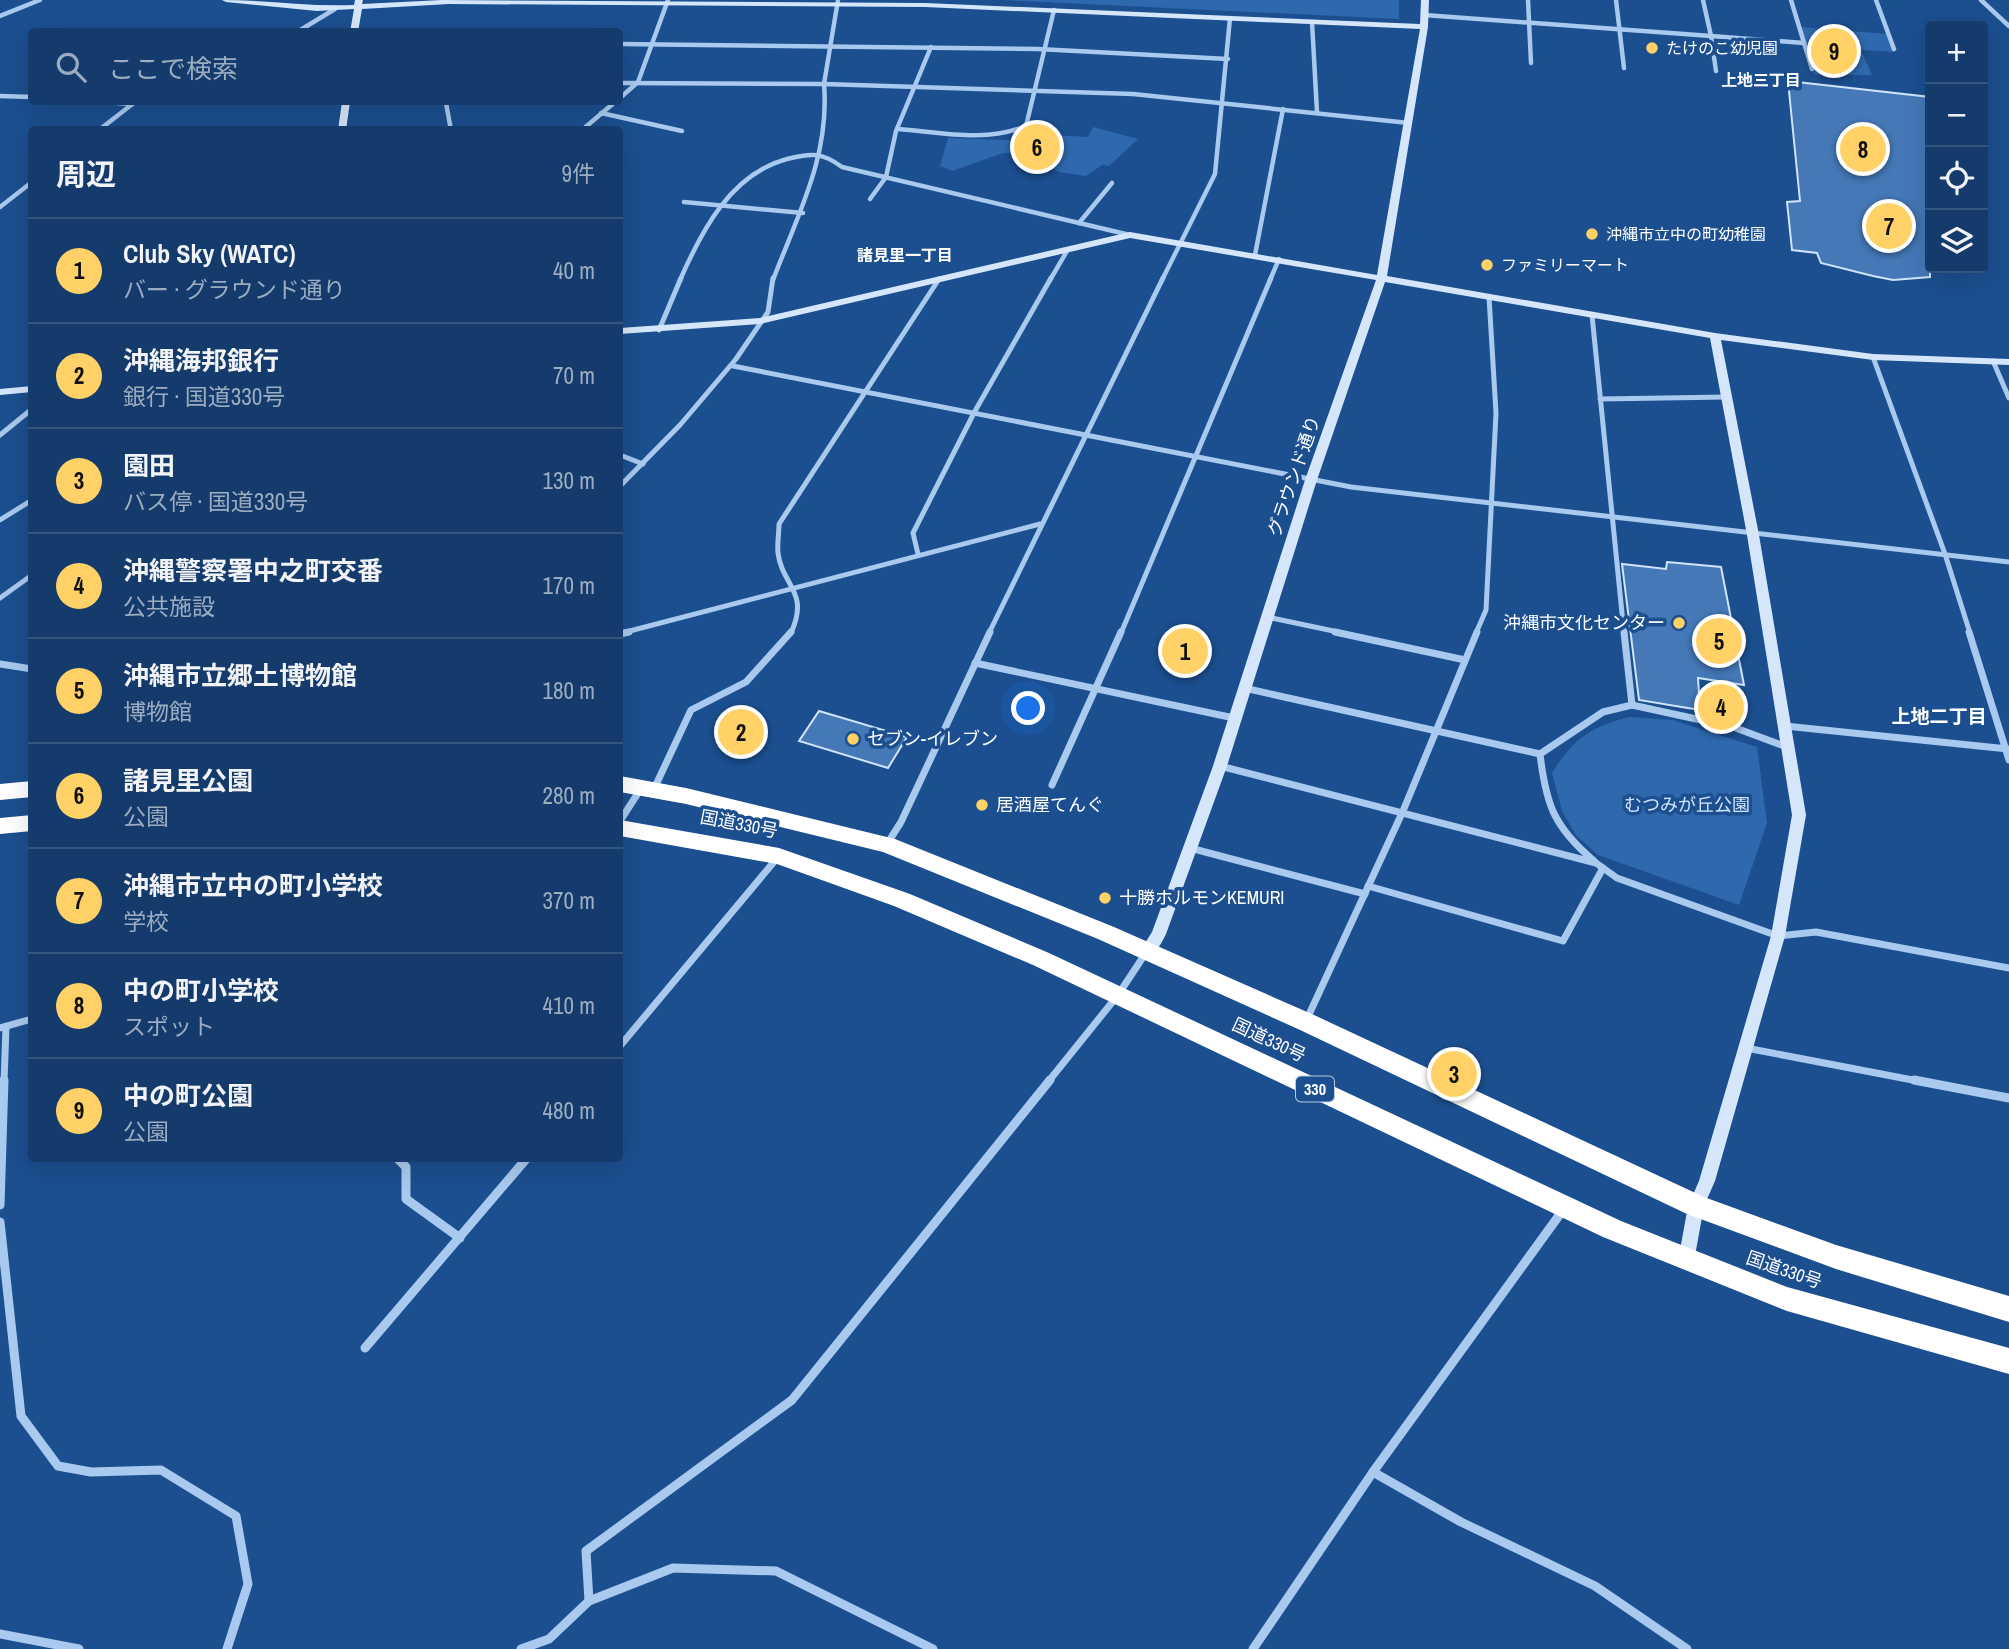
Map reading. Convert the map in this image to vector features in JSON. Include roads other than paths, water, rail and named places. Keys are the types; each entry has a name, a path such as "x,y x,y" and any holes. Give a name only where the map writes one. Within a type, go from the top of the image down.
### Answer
{"highway":[{"name":"国道330号","path":"639,787 887,845 1147,951 1306,1022 1696,1206 1836,1257 2009,1309"},
{"path":"0,792 28,789"},
{"path":"0,826 28,823"},
{"name":"国道330号","path":"623,829 779,856 902,900 1118,995 1565,1207 1687,1261 1787,1299 2009,1361"}],"street":[{"path":"0,16 40,0"},
{"path":"226,0 276,7 335,9 358,4 449,2 838,2 1312,22 1530,22 1804,43"},
{"name":"グラウンド通り","path":"1147,951 1159,933 1220,766 1311,480 1382,277 1409,122 1425,0"},
{"path":"1528,0 1531,63"},
{"path":"1616,0 1624,68"},
{"path":"1703,0 1716,71"},
{"path":"1791,0 1812,69"},
{"path":"1877,0 1894,49"},
{"path":"1981,0 2009,26"},
{"path":"623,95 639,82 668,1"},
{"path":"623,482 733,366 760,321 770,310 769,289 803,213 821,153 827,97 824,84 838,2"},
{"path":"355,28 358,4"},
{"path":"304,28 335,9"},
{"path":"898,129 1014,133 1026,126 1037,91 1054,10"},
{"path":"887,845 901,822 1040,524 1215,174 1230,18"},
{"path":"1312,22 1317,112"},
{"path":"623,44 830,44 1228,59"},
{"path":"870,199 886,177 885,169 898,129 931,47"},
{"path":"623,83 914,85 1133,94 1409,122"},
{"path":"0,96 28,97"},
{"path":"104,126 130,105"},
{"path":"343,126 346,105"},
{"path":"446,105 450,126"},
{"path":"586,126 611,105"},
{"path":"1255,255 1283,108"},
{"path":"601,113 682,131"},
{"path":"659,330 676,284 718,207 757,171 780,158 821,153 842,167 1130,235 1715,336 1873,357 2009,362"},
{"path":"1079,223 1112,183"},
{"path":"0,207 28,186"},
{"path":"684,202 803,213"},
{"path":"623,331 760,321 1130,235"},
{"path":"918,554 913,533 975,411 1066,251"},
{"path":"1052,785 1097,689 1279,259"},
{"path":"623,816 691,710 746,682 788,639 798,617 794,590 778,555 779,524 939,279"},
{"path":"1306,1022 1403,811 1486,610 1496,413 1489,297"},
{"path":"1592,315 1632,705"},
{"path":"1687,1261 1696,1206 1707,1181 1778,936 1799,815 1753,535 1715,336"},
{"path":"1873,357 1945,554 2009,760"},
{"path":"1993,361 2009,398"},
{"path":"733,366 975,411 1311,480 1753,535 2009,562"},
{"path":"0,392 28,389"},
{"path":"1600,399 1727,397"},
{"path":"0,435 28,412"},
{"path":"623,457 643,464"},
{"path":"0,520 28,502"},
{"path":"623,633 1040,524"},
{"path":"0,598 28,578"},
{"path":"1266,617 1465,660"},
{"path":"975,663 1234,718"},
{"path":"0,664 28,668"},
{"path":"1243,688 1540,754 1603,712 1632,705 1733,727 1789,748"},
{"path":"1784,726 2007,749"},
{"path":"1540,754 1550,814 1571,842 1617,878 1778,936 1816,932 2009,968"},
{"path":"1220,766 1403,811 1600,865"},
{"path":"1190,848 1563,941 1600,865"},
{"path":"623,1042 779,856"},
{"path":"589,1601 586,1551 792,1400 1118,995 1147,951"},
{"path":"0,1205 3,1028 28,1021"},
{"path":"1745,1048 2009,1098"},
{"path":"401,1162 406,1167 407,1199 460,1238"},
{"path":"365,1348 524,1162"},
{"path":"1253,1649 1373,1472 1565,1207"},
{"path":"0,1223 21,1416 58,1465 91,1472 162,1470 236,1516 248,1584 227,1649"},
{"path":"1373,1472 1461,1522 1595,1586 1687,1649"},
{"path":"521,1649 550,1639 589,1601 673,1568 776,1571 933,1649"},
{"path":"0,1634 79,1649"}],"place":[{"name":"たけのこ幼児園","path":"1652,48"},
{"name":"中の町公園","path":"1834,51"},
{"name":"諸見里公園","path":"1037,147"},
{"name":"中の町小学校","path":"1863,149"},
{"name":"沖縄市立中の町小学校","path":"1889,226"},
{"name":"沖縄市立中の町幼稚園","path":"1592,234"},
{"name":"ファミリーマート","path":"1487,265"},
{"name":"沖縄市文化センター","path":"1679,623"},
{"name":"沖縄市立郷土博物館","path":"1719,641"},
{"name":"Club Sky (WATC)","path":"1185,651"},
{"name":"沖縄警察署中之町交番","path":"1721,707"},
{"name":"沖縄海邦銀行","path":"741,732"},
{"name":"セブン-イレブン","path":"853,739"},
{"name":"居酒屋てんぐ","path":"982,805"},
{"name":"十勝ホルモンKEMURI","path":"1105,898"},
{"name":"園田","path":"1454,1074"}],"district":[{"name":"上地三丁目","path":"1761,80"},
{"name":"諸見里一丁目","path":"905,255"},
{"name":"上地二丁目","path":"1939,716"}],"park label":[{"name":"むつみが丘公園","path":"1687,805"}]}
